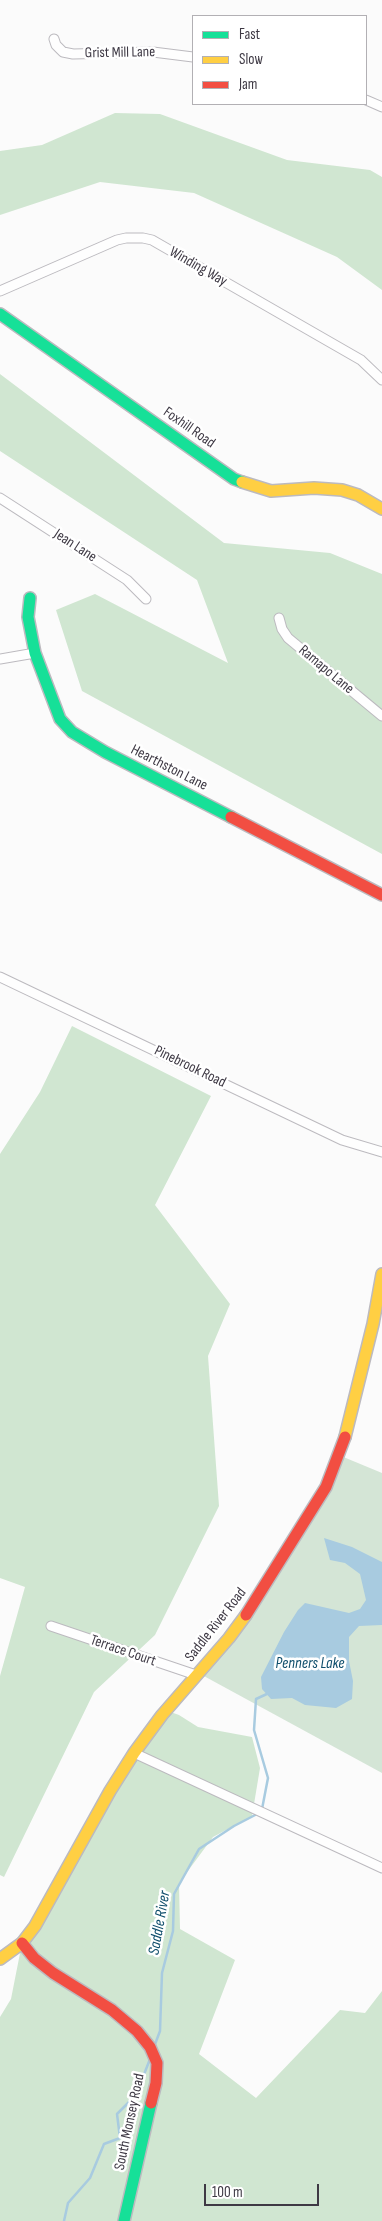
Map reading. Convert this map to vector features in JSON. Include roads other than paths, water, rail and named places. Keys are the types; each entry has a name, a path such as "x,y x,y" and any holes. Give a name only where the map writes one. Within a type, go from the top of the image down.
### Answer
{"street":[{"name":"Grist Mill Lane","path":"54,40 63,52 73,54 153,52 192,57"},
{"path":"367,100 382,107"},
{"name":"Winding Way","path":"0,290 117,240 126,238 152,240 361,360 382,380"},
{"name":"Foxhill Road","path":"0,314 234,478 271,491 314,488 342,490 358,495 382,509"},
{"name":"Jean Lane","path":"0,498 127,580 146,599"},
{"name":"Hearthston Lane","path":"30,598 28,618 35,653 60,719 72,732 105,752 382,895"},
{"name":"Ramapo Lane","path":"279,618 282,629 288,638 382,716"},
{"path":"0,659 35,653"},
{"name":"Pinebrook Road","path":"0,977 342,1140 382,1152"},
{"name":"Saddle River Road","path":"0,1959 22,1942 35,1926 110,1791 134,1753 196,1675 229,1638 258,1598 326,1487 343,1444 373,1324 382,1274"},
{"name":"Terrace Court","path":"51,1626 196,1675"},
{"path":"134,1753 382,1868"},
{"name":"South Monsey Road","path":"22,1942 34,1958 53,1973 112,2010 137,2031 150,2047 156,2062 156,2083 124,2221"}],"water":[{"name":"Penners Lake","path":"324,1538 352,1547 382,1562 382,1625 359,1626 349,1637 349,1661 353,1681 352,1699 336,1708 305,1705 292,1698 271,1699 262,1689 261,1677 284,1632 298,1610 305,1603 349,1613 360,1609 366,1600 360,1574 345,1563 330,1560"}],"waterway":[{"name":"Saddle River","path":"262,1809 268,1778 254,1730 256,1699 269,1693"},
{"name":"Saddle River","path":"154,2047 160,2031 162,1973 173,1931 174,1894 199,1849 234,1826 259,1813"},
{"name":"Saddle River","path":"64,2221 68,2203 90,2178 104,2144 120,2138 117,2114 136,2095 150,2059"}]}
